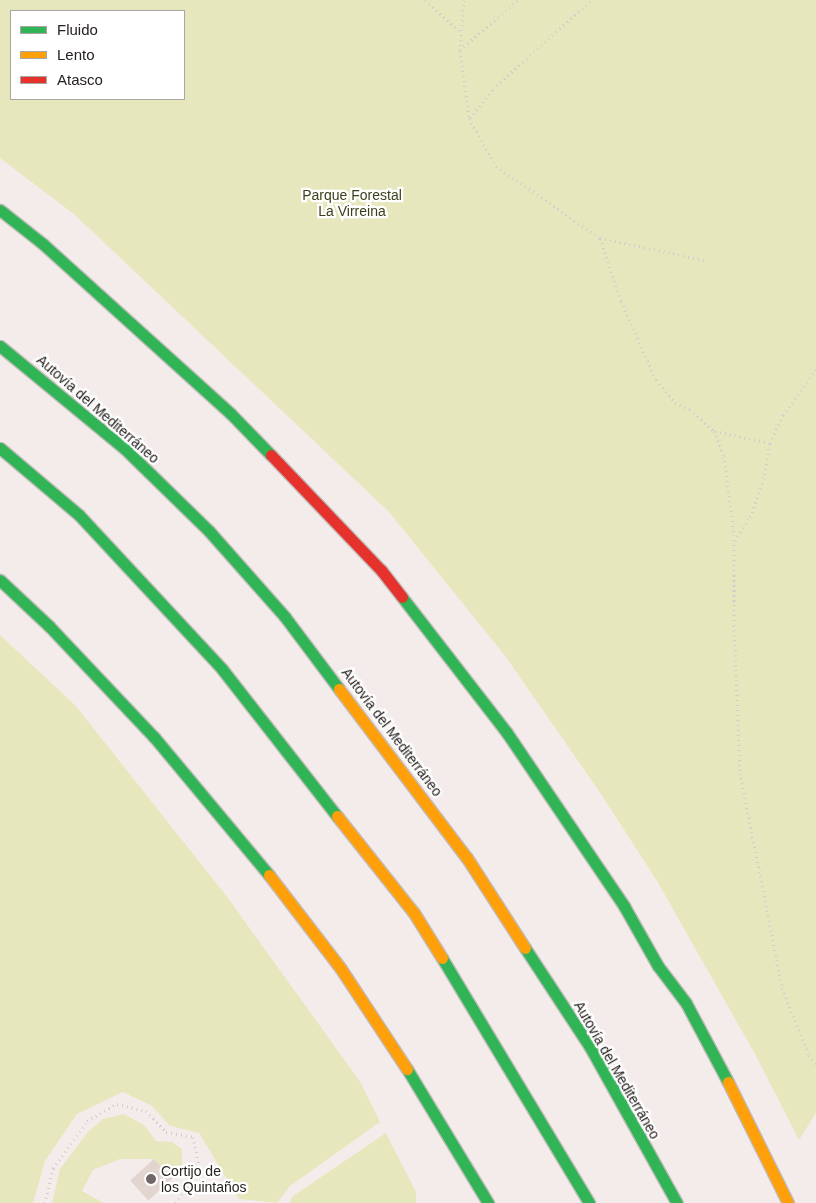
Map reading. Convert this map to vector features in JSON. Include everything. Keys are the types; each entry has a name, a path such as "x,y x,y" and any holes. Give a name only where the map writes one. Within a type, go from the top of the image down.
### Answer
{"highway":[{"path":"0,210 44,244 231,414 381,570 507,733 624,906 658,966 705,1066"},
{"name":"Autovía del Mediterráneo","path":"0,346 125,448 209,531 285,617 467,858 590,1048 677,1203"},
{"path":"0,448 79,514 222,669 414,913 524,1090 589,1203"},
{"path":"0,580 49,626 154,737 248,847 341,969 422,1090 488,1203"},
{"path":"658,966 686,1004 753,1129 788,1203"}],"path":[{"path":"425,0 462,34"},
{"path":"464,0 460,50 469,118 496,166 600,238 708,261"},
{"path":"460,50 518,0"},
{"path":"469,118 493,89 591,0"},
{"path":"600,238 621,301 656,380 675,403 690,409 714,431 724,456 734,541 734,625 740,773 782,988 809,1056 816,1066"},
{"path":"734,541 750,517 764,479 770,443 783,414 816,369"},
{"path":"714,431 770,443"},
{"path":"45,1203 53,1168 87,1121 117,1104 146,1111 166,1132 193,1137 200,1170 176,1203"}],"green space":[{"name":"Parque Forestal La Virreina","path":"0,0 816,0 816,1113 799,1140 755,1054 657,881 601,794 506,657 389,512 75,215 0,158"},
{"path":"0,635 75,705 228,898 361,1083 380,1122 290,1186 277,1203 239,1199 199,1133 170,1126 152,1106 123,1092 77,1114 45,1161 33,1203 0,1203"},
{"path":"124,1114 144,1125 156,1141 172,1142 182,1149 182,1165 172,1179 154,1159 120,1159 93,1170 82,1191 104,1203 52,1203 60,1169 87,1133 103,1119"},
{"path":"386,1133 416,1192 416,1203 289,1203 293,1196"}],"building":[{"name":"Cortijo de los Quintaños","path":"154,1159 172,1179 148,1200 130,1180"}],"traffic: fast":[{"path":"0,210 43,244 231,414 271,455"},
{"path":"0,346 125,449 209,531 285,617 339,689"},
{"path":"0,448 79,515 222,669 337,816"},
{"path":"0,580 49,626 154,737 269,875"},
{"path":"402,597 507,733 624,906 658,966 686,1003 728,1082"},
{"path":"525,948 590,1047 677,1203"},
{"path":"442,958 589,1203"},
{"path":"407,1069 488,1203"}],"traffic: slow":[{"path":"339,689 467,858 525,948"},
{"path":"337,816 414,913 442,958"},
{"path":"269,875 341,969 407,1069"},
{"path":"728,1082 788,1203"}],"traffic: jam":[{"path":"271,455 381,570 402,597"}],"place":[{"name":"Cortijo de los Quintaños","path":"151,1179"}]}
